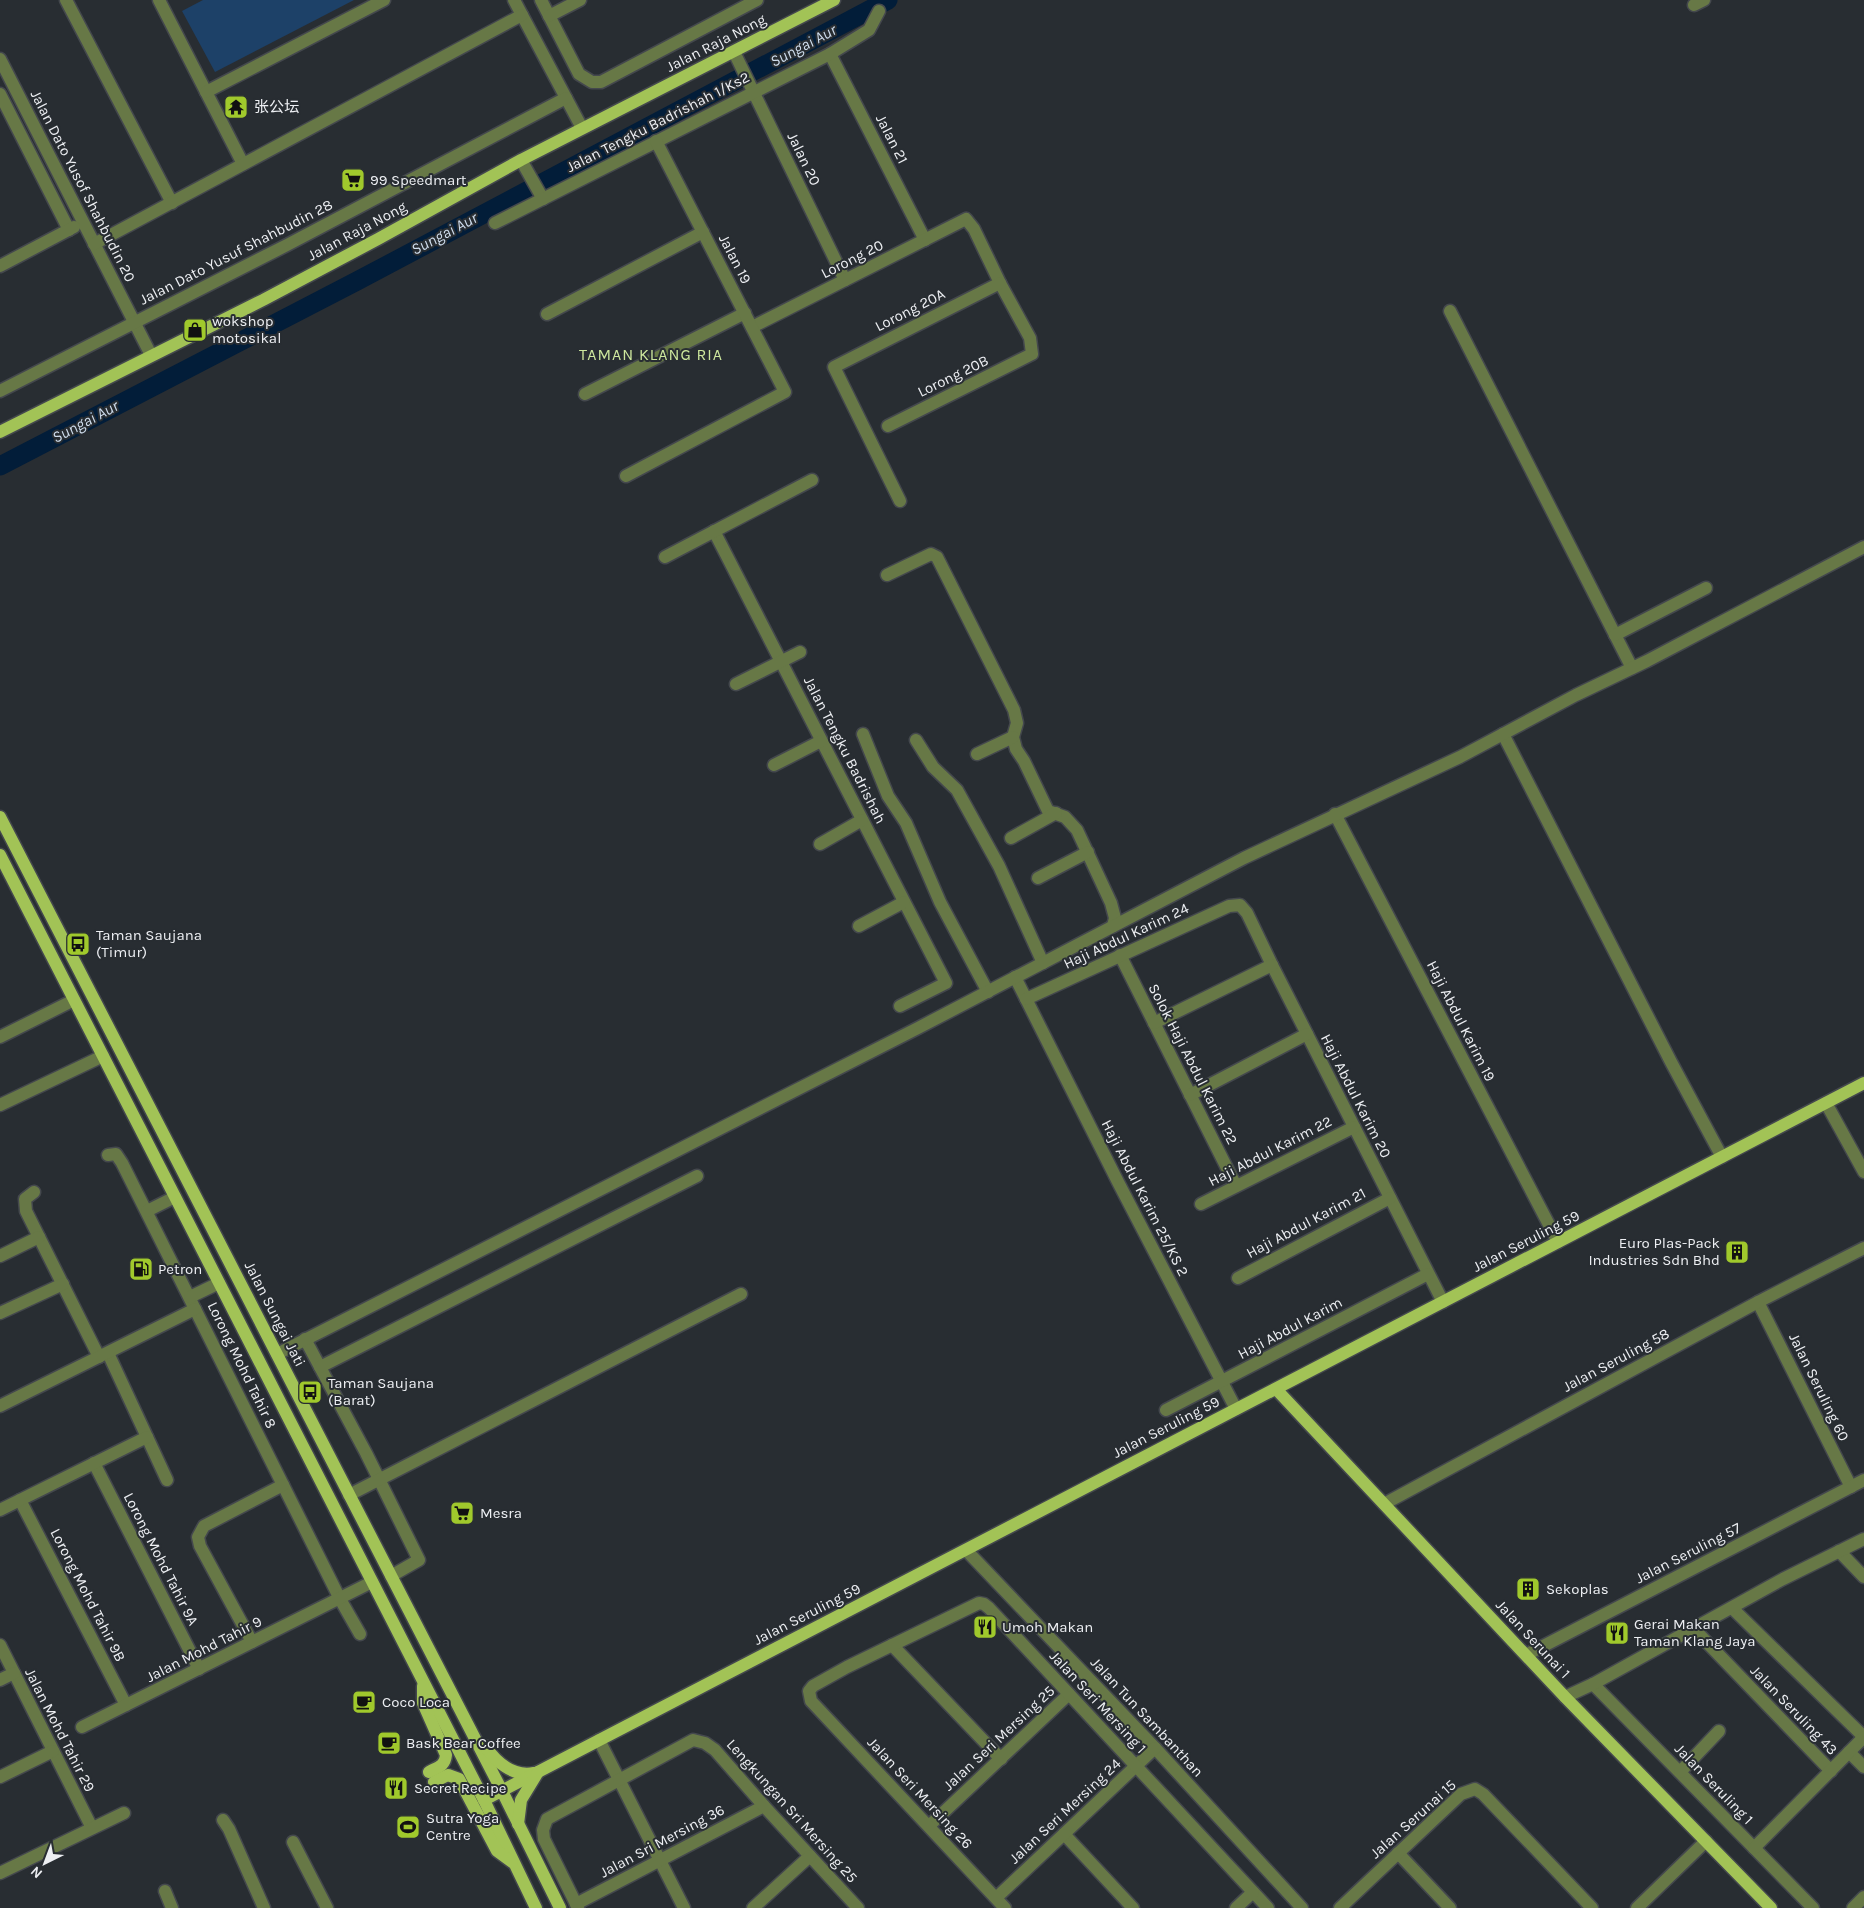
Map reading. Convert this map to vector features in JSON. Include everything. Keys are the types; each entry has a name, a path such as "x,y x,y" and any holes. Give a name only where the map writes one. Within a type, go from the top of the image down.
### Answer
{"main road":[{"name":"Jalan Raja Nong","path":"0,432 263,300 521,160 834,0"},
{"name":"Jalan Sungai Jati","path":"0,816 502,1791 560,1908"},
{"path":"0,856 484,1800 536,1908"},
{"name":"Jalan Seruling 59","path":"484,1800 1864,1083"},
{"name":"Jalan Serunai 1","path":"1276,1389 1565,1697 1771,1908"},
{"path":"424,1683 423,1703 446,1755 446,1761 432,1777 448,1775 459,1780 497,1851 514,1864"},
{"path":"465,1720 498,1762 506,1768 525,1774 538,1772"},
{"path":"518,1824 521,1800 538,1772"}],"street":[{"path":"66,0 172,203"},
{"path":"206,92 384,0"},
{"path":"514,0 582,128"},
{"path":"541,0 579,74 592,82 602,82 757,0"},
{"path":"549,16 580,0"},
{"path":"164,2 206,92 244,164"},
{"name":"Jalan Tengku Badrishah 1/Ks2","path":"495,223 538,191 656,141 830,54 869,30 879,11"},
{"path":"94,244 522,15"},
{"name":"Jalan 20","path":"734,52 845,280"},
{"name":"Jalan 21","path":"830,54 925,240"},
{"name":"Jalan Dato Yusof Shahbudin 20","path":"0,59 151,355"},
{"path":"0,94 69,230"},
{"name":"Jalan Dato Yusuf Shahbudin 28","path":"0,391 287,245 566,98"},
{"name":"Jalan 19","path":"626,476 785,392 656,141"},
{"path":"521,160 538,191"},
{"name":"Lorong 20","path":"752,327 966,219 974,229 1000,283"},
{"path":"0,266 83,222"},
{"path":"547,314 702,232"},
{"name":"Lorong 20B","path":"888,426 1032,354 1030,338 1000,283"},
{"name":"Lorong 20A","path":"900,501 834,367 1000,283"},
{"path":"1450,310 1632,668"},
{"path":"585,394 745,313"},
{"path":"665,557 812,480"},
{"name":"Jalan Tengku Badrishah","path":"714,532 946,983 900,1006"},
{"path":"276,1354 988,992 1244,858 1460,757 1864,547"},
{"path":"887,575 931,554 937,557 1014,710 1017,723 1013,737 1016,749 1024,761 1048,811 1065,817 1078,830 1111,903 1115,918 1113,926"},
{"path":"1615,634 1706,588"},
{"path":"736,684 800,652"},
{"path":"862,734 888,796 906,823 940,902 988,992"},
{"path":"1503,734 1671,1062 1722,1157"},
{"path":"976,754 1013,737"},
{"path":"916,740 933,767 957,790 999,866 1043,963"},
{"path":"774,765 821,741"},
{"path":"1011,838 1056,813"},
{"name":"Haji Abdul Karim 19","path":"1335,814 1558,1242"},
{"path":"820,844 862,820"},
{"path":"1038,878 1088,852"},
{"path":"859,926 904,902"},
{"name":"Haji Abdul Karim 24","path":"1026,999 1229,906 1240,906"},
{"name":"Haji Abdul Karim 20","path":"1240,906 1247,913 1443,1302"},
{"name":"Solok Haji Abdul Karim 22","path":"1120,956 1236,1186"},
{"path":"1154,1023 1272,964"},
{"name":"Haji Abdul Karim 25/KS 2","path":"1015,977 1236,1410"},
{"path":"0,1036 74,1000"},
{"path":"1190,1095 1307,1034"},
{"path":"0,1105 103,1056"},
{"path":"1826,1103 1864,1172"},
{"name":"Haji Abdul Karim 22","path":"1201,1204 1354,1127"},
{"name":"Lorong Mohd Tahir 8","path":"108,1155 116,1154 119,1157 340,1599 360,1634"},
{"path":"320,1367 697,1176"},
{"path":"34,1192 25,1199 26,1211 63,1284 147,1437 167,1480"},
{"path":"147,1211 175,1197"},
{"name":"Haji Abdul Karim 21","path":"1238,1278 1390,1198"},
{"path":"0,1256 39,1237"},
{"name":"Jalan Seruling 58","path":"1384,1504 1758,1302 1864,1248"},
{"name":"Haji Abdul Karim","path":"1166,1410 1428,1274"},
{"path":"0,1406 103,1355 193,1303 219,1283"},
{"path":"0,1313 63,1284"},
{"path":"349,1495 741,1294"},
{"name":"Jalan Seruling 60","path":"1758,1302 1850,1487"},
{"path":"305,1340 419,1560 391,1576"},
{"path":"0,1510 147,1437"},
{"name":"Lorong Mohd Tahir 9A","path":"94,1464 200,1669"},
{"name":"Jalan Seruling 57","path":"1526,1656 1864,1480"},
{"path":"252,1642 200,1546 198,1537 204,1526 283,1485"},
{"name":"Lorong Mohd Tahir 9B","path":"20,1500 126,1705"},
{"path":"1565,1697 1593,1684 1783,1579 1864,1539"},
{"name":"Jalan Tun Sambanthan","path":"966,1550 1145,1758 1302,1908"},
{"path":"1838,1551 1864,1577"},
{"name":"Jalan Mohd Tahir 9","path":"82,1727 372,1582"},
{"name":"Jalan Seri Mersing 1","path":"811,1701 809,1691 813,1686 964,1608 979,1603 984,1604 1069,1694 1145,1758 1268,1908"},
{"name":"Jalan Seruling 43","path":"1732,1608 1864,1737"},
{"name":"Jalan Seruling 43","path":"1693,1628 1831,1771"},
{"name":"Jalan Mohd Tahir 29","path":"0,1645 92,1828"},
{"path":"892,1645 1001,1759"},
{"path":"0,1680 14,1673"},
{"name":"Jalan Seruling 1","path":"1593,1684 1812,1908"},
{"name":"Jalan Seri Mersing 25","path":"929,1826 1069,1694"},
{"name":"Jalan Seri Mersing 26","path":"811,1701 1005,1908"},
{"path":"1680,1772 1718,1731"},
{"path":"1754,1848 1864,1737"},
{"path":"600,1740 684,1908"},
{"name":"Lengkungan Sri Mersing 25","path":"577,1906 544,1839 543,1830 547,1819 693,1740 705,1743 715,1750 858,1908"},
{"path":"0,1777 53,1751"},
{"path":"1849,1752 1864,1767"},
{"name":"Jalan Seri Mersing 24","path":"996,1898 1145,1758"},
{"name":"Jalan Serunai 15","path":"1340,1908 1461,1794 1475,1789 1483,1794 1592,1908"},
{"name":"Jalan Sri Mersing 36","path":"577,1906 764,1806"},
{"path":"0,1873 124,1812"},
{"path":"223,1820 229,1829 264,1908"},
{"path":"1064,1834 1133,1908"},
{"path":"1637,1908 1706,1841"},
{"path":"293,1842 327,1908"},
{"path":"1398,1853 1450,1908"},
{"path":"753,1908 810,1856"},
{"path":"165,1891 172,1908"},
{"path":"1236,1908 1253,1892"},
{"path":"1853,1908 1864,1897"}],"shaded area":[{"path":"203,0 354,0 215,72 182,11"}],"waterway":[{"name":"Sungai Aur","path":"0,466 357,281 888,0"}],"place":[{"name":"张公坛","path":"236,107"},
{"name":"99 Speedmart","path":"353,180"},
{"name":"wokshop motosikal","path":"195,330"},
{"name":"Taman Saujana (Timur)","path":"78,944"},
{"name":"Euro Plas-Pack Industries Sdn Bhd","path":"1737,1252"},
{"name":"Petron","path":"141,1269"},
{"name":"Taman Saujana (Barat)","path":"310,1392"},
{"name":"Mesra","path":"462,1513"},
{"name":"Sekoplas","path":"1528,1589"},
{"name":"Umoh Makan","path":"985,1627"},
{"name":"Gerai Makan Taman Klang Jaya","path":"1617,1633"},
{"name":"Coco Loca","path":"364,1702"},
{"name":"Bask Bear Coffee","path":"389,1743"},
{"name":"Secret Recipe","path":"396,1788"},
{"name":"Sutra Yoga Centre","path":"408,1827"}],"district":[{"name":"TAMAN KLANG RIA","path":"651,354"}]}
